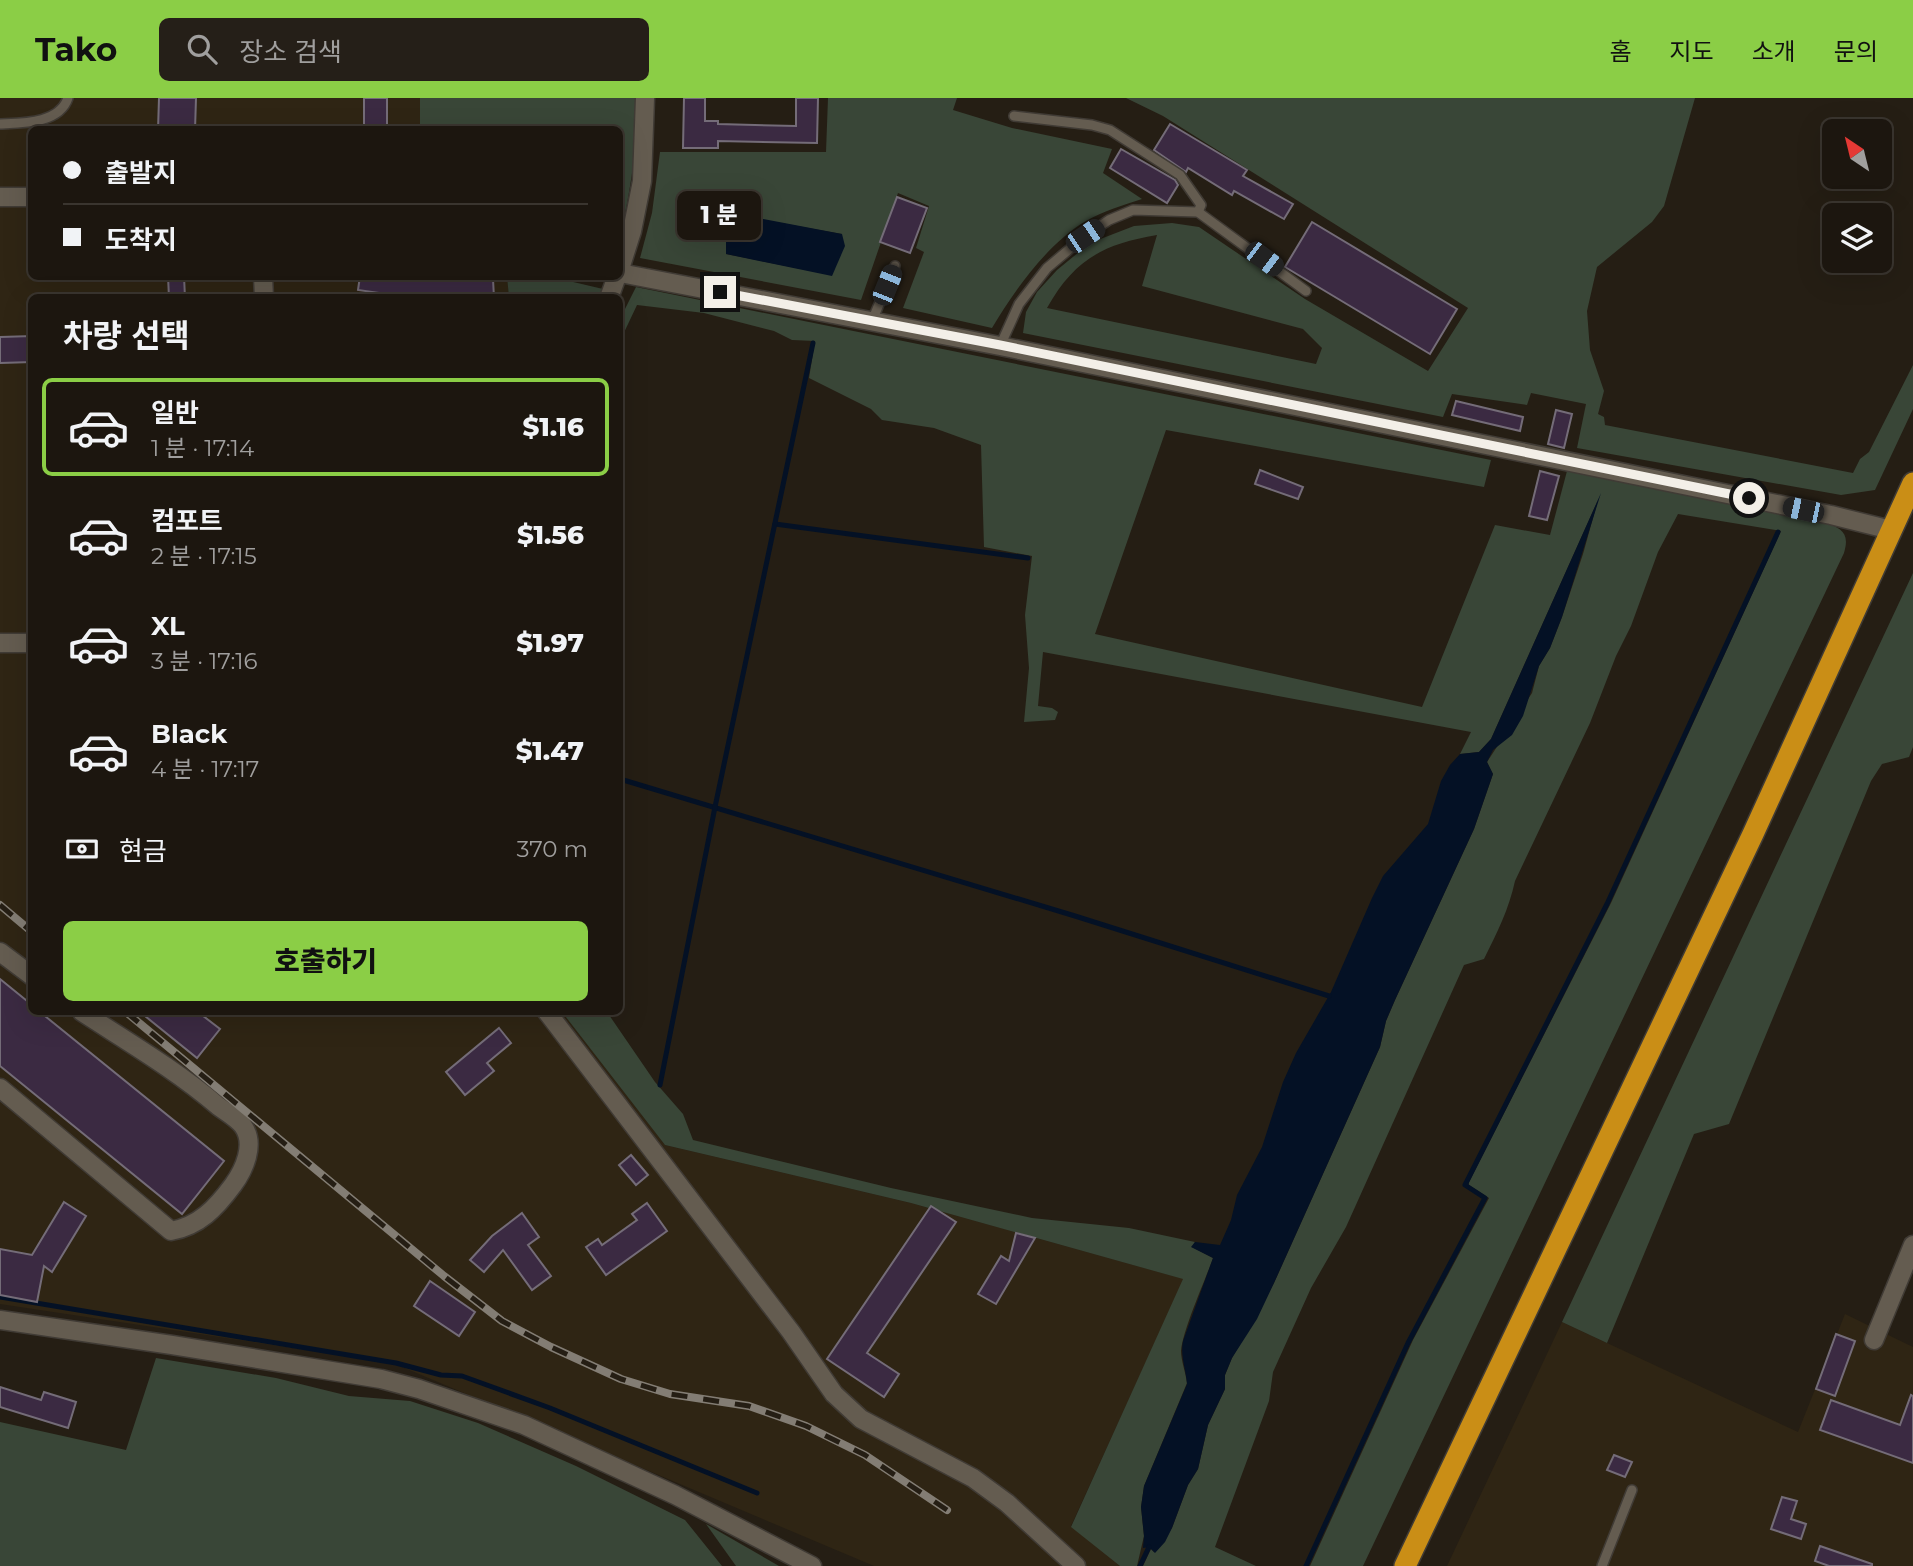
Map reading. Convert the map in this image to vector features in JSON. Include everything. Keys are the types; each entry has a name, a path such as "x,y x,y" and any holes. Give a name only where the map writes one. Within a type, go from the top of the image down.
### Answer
{"highway":[{"path":"1405,1566 1753,834 1913,483"}],"street":[{"path":"623,259 642,181 645,98"},
{"path":"0,197 28,197"},
{"path":"623,273 1000,345 1831,515 1891,530"},
{"path":"0,643 28,643"},
{"path":"0,952 28,973"},
{"path":"0,1088 171,1231 185,1228 210,1213 242,1173 248,1154 248,1139 243,1127 198,1089 87,1015"},
{"path":"549,1015 791,1332 834,1394 861,1419 974,1478 1007,1503 1076,1566"},
{"path":"1874,1340 1913,1245"},
{"path":"0,1320 381,1379 419,1389 524,1425 675,1495 812,1566"}],"lane":[{"path":"0,124 31,122 51,116 66,104 68,98"},
{"path":"1014,116 1092,125 1110,130 1180,176 1201,205 1198,212"},
{"path":"1000,345 1019,304 1047,268 1101,225 1133,210 1198,212 1306,290"},
{"path":"872,321 895,266"},
{"path":"1602,1566 1632,1490"}],"shaded area":[{"path":"0,98 420,98 420,126 28,126 28,280 507,280 509,294 28,294 28,1015 564,1015 665,1145 911,1203 1184,1279 1071,1526 1120,1566 874,1566 393,1363 0,1304"},
{"path":"1845,1314 1913,1347 1913,1566 1447,1566 1562,1322 1798,1432"}],"green space":[{"path":"420,98 638,98 633,168 623,222 623,126 420,126"},
{"path":"828,98 957,98 953,110 1012,128 1112,149 1103,173 1142,199 1093,217 1058,242 1021,284 992,328 903,308 924,252 916,248 929,206 898,193 861,300 640,258 652,213 660,152 826,152","holes":["736,215 842,234 832,275 726,254 726,241"]},
{"path":"1126,98 1695,98 1664,206 1652,222 1597,267 1587,311 1590,350 1604,391 1598,414 1604,417 1605,425 1853,473 1860,459 1869,452 1913,365 1913,409 1875,490 1841,495 1577,448 1586,404 1531,393 1527,405 1452,394 1443,417 1023,333 1026,312 1037,292 1057,270 1090,243 1134,226 1172,223 1199,227 1305,299 1428,371 1468,308 1163,116","holes":["1157,235 1142,286 1303,329 1322,348 1316,364 1047,308 1068,278 1092,257 1121,243"]},
{"path":"507,280 565,280 603,289 600,294 509,294"},
{"path":"636,287 1491,460 1484,487 1166,430 1095,634 1422,707 1495,525 1550,535 1567,471 1823,522 1843,532 1846,541 1844,553 1363,1566 1310,1566 1413,1340 1489,1198 1469,1185 1469,1182 1611,903 1781,531 1678,514 1658,552 1631,626 1616,656 1590,723 1515,881 1493,940 1484,959 1464,965 1346,1227 1311,1288 1273,1372 1269,1401 1215,1547 1256,1566 1143,1566 1151,1549 1154,1552 1172,1528 1188,1485 1198,1469 1208,1425 1225,1389 1225,1375 1232,1358 1274,1283 1380,1047 1386,1021 1395,1000 1474,829 1493,774 1487,762 1532,693 1539,666 1550,648 1562,617 1598,500 1491,739 1479,752 1460,754 1471,732 1043,652 1038,706 1052,708 1058,712 1055,720 1024,722 1029,668 1025,615 1032,556 984,547 981,445 934,428 882,420 871,409 809,378 815,341 792,340 774,331 704,313 637,305 623,335 623,313"},
{"path":"1913,573 1913,747 1909,757 1882,764 1871,781 1729,1124 1694,1134 1607,1343 1562,1322"},
{"path":"564,1015 609,1015 655,1082 683,1114 693,1140 891,1188 1032,1218 1129,1228 1195,1242 1192,1247 1213,1258 1190,1318 1181,1351 1187,1383 1144,1486 1141,1507 1144,1536 1137,1566 1120,1566 1071,1527 1183,1279 911,1203 665,1145"},
{"path":"156,1358 276,1378 349,1396 410,1401 478,1423 576,1466 685,1520 722,1566 0,1566 0,1422 126,1450"},
{"path":"706,1524 779,1566 736,1566"}],"water":[{"path":"737,214 842,234 845,246 832,276 726,254 726,241"},
{"path":"1601,493 1562,617 1550,648 1539,666 1523,716 1512,735 1493,750 1487,762 1493,774 1474,829 1395,1000 1386,1021 1380,1047 1274,1283 1257,1319 1232,1358 1225,1375 1225,1389 1208,1425 1198,1469 1188,1485 1165,1542 1155,1553 1149,1547 1143,1548 1141,1507 1144,1486 1187,1384 1183,1341 1213,1258 1191,1247 1195,1242 1220,1245 1231,1220 1237,1195 1262,1147 1283,1082 1296,1053 1331,992 1383,876 1428,824 1441,781 1450,765 1460,754 1479,752 1491,739"}],"building":[{"path":"159,98 196,98 195,126 158,126"},
{"path":"364,98 387,98 387,126 364,126"},
{"path":"684,98 705,98 705,121 718,121 718,124 796,126 796,98 818,98 817,143 718,141 718,148 683,148"},
{"path":"1170,124 1247,170 1243,176 1293,204 1284,219 1234,191 1232,195 1188,168 1186,172 1154,150"},
{"path":"1121,149 1175,180 1178,185 1167,203 1110,168"},
{"path":"897,197 927,208 910,253 880,242"},
{"path":"1312,222 1457,309 1430,354 1285,267"},
{"path":"168,280 184,280 185,294 169,294"},
{"path":"359,280 493,280 494,294 386,294 358,290"},
{"path":"28,336 28,362 0,363 0,337"},
{"path":"1456,401 1523,417 1520,431 1452,415"},
{"path":"1556,410 1572,414 1564,448 1548,444"},
{"path":"1260,470 1303,487 1298,499 1255,484"},
{"path":"1540,471 1559,476 1547,520 1529,516"},
{"path":"0,979 28,1002 28,1015 44,1015 224,1161 182,1214 0,1066"},
{"path":"144,1015 202,1015 220,1029 197,1058"},
{"path":"499,1028 511,1043 487,1063 494,1071 465,1095 446,1072"},
{"path":"631,1155 648,1175 636,1185 619,1165"},
{"path":"64,1202 86,1216 52,1272 44,1266 37,1302 0,1295 0,1249 32,1255"},
{"path":"647,1203 667,1231 606,1275 586,1247 598,1239 602,1245 637,1220 632,1214"},
{"path":"931,1206 956,1222 867,1353 899,1374 884,1397 827,1359"},
{"path":"522,1213 539,1237 528,1245 551,1276 532,1290 503,1250 484,1272 470,1260 492,1236"},
{"path":"1016,1233 1035,1238 996,1304 978,1294 1001,1256 1009,1261"},
{"path":"430,1281 475,1312 459,1336 414,1306"},
{"path":"1836,1334 1855,1341 1835,1396 1816,1389"},
{"path":"0,1387 41,1400 44,1392 76,1402 68,1428 0,1407"},
{"path":"1911,1395 1913,1463 1820,1430 1831,1400 1900,1425"},
{"path":"1614,1455 1632,1462 1625,1477 1607,1470"},
{"path":"1782,1497 1797,1501 1791,1519 1806,1524 1801,1539 1771,1529"},
{"path":"1820,1546 1872,1566 1829,1566 1815,1561"}],"waterway":[{"path":"660,1085 715,807 813,343"},
{"path":"775,524 1028,558"},
{"path":"1306,1566 1408,1343 1485,1198 1465,1185 1607,904 1778,532"},
{"path":"623,780 1075,916 1329,996"},
{"path":"0,1297 396,1363 441,1375 462,1376 550,1408 757,1493"},
{"path":"1140,1566 1149,1547"}],"railway":[{"path":"0,905 28,929"},
{"path":"130,1015 502,1321 621,1379 670,1394 749,1406 806,1426 865,1455 947,1510"}],"route":[{"path":"720,292 1000,345 1749,498"}]}
